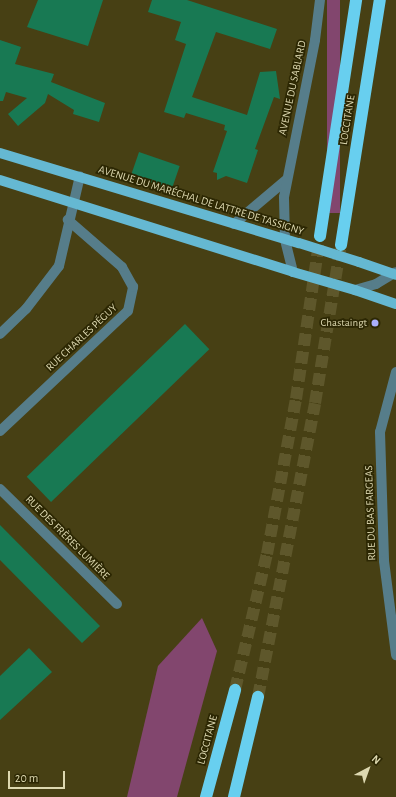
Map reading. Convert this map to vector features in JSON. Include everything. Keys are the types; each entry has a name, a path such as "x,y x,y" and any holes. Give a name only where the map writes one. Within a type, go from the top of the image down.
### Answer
{"highway":[{"name":"L'OCCITANE","path":"320,236 356,0"},
{"name":"L'OCCITANE","path":"342,245 380,0"},
{"name":"L'OCCITANE","path":"206,797 235,690"},
{"path":"234,797 258,696"}],"main road":[{"name":"AVENUE DU MARÉCHAL DE LATTRE DE TASSIGNY","path":"0,153 299,243 395,274"},
{"path":"0,180 72,204 355,290 396,304"}],"street":[{"name":"AVENUE DU SABLARD","path":"293,272 285,239 283,214 286,180 315,40 320,0"},
{"path":"0,334 26,309 59,266 68,220 80,176"},
{"path":"234,224 286,180"},
{"name":"RUE CHARLES PÉGUY","path":"0,431 128,311 133,287 122,267 68,220"},
{"name":"AVENUE DU MARÉCHAL DE LATTRE DE TASSIGNY","path":"355,290 376,284 395,274"},
{"name":"RUE DU BAS FARGEAS","path":"396,372 380,432 384,560 396,655"},
{"name":"RUE DES FRÈRES LUMIÈRE","path":"0,489 117,604"}],"shaded area":[{"path":"327,0 340,0 340,213 327,213"},
{"path":"202,618 217,651 177,797 127,797 158,666"}],"building":[{"path":"38,0 103,0 88,46 27,27"},
{"path":"152,0 187,0 277,29 270,49 216,32 192,97 247,115 260,72 276,71 280,99 274,97 255,149 258,150 247,183 226,176 217,180 217,173 213,172 227,131 224,130 225,125 186,113 184,118 164,112 186,44 175,40 181,22 148,12"},
{"path":"0,40 21,47 15,64 54,74 51,82 105,103 99,122 73,114 74,110 48,94 45,103 18,126 8,114 27,98 6,92 3,101 0,101"},
{"path":"139,152 180,166 172,190 131,176"},
{"path":"185,324 209,349 51,502 27,477"},
{"path":"0,525 100,626 82,643 0,560"},
{"path":"29,648 52,672 0,720 0,676"}],"tunnel":[{"path":"235,690 267,554 296,399 320,236"},
{"path":"258,697 315,403 341,245"}],"place":[{"name":"Chastaingt","path":"375,323"}]}
